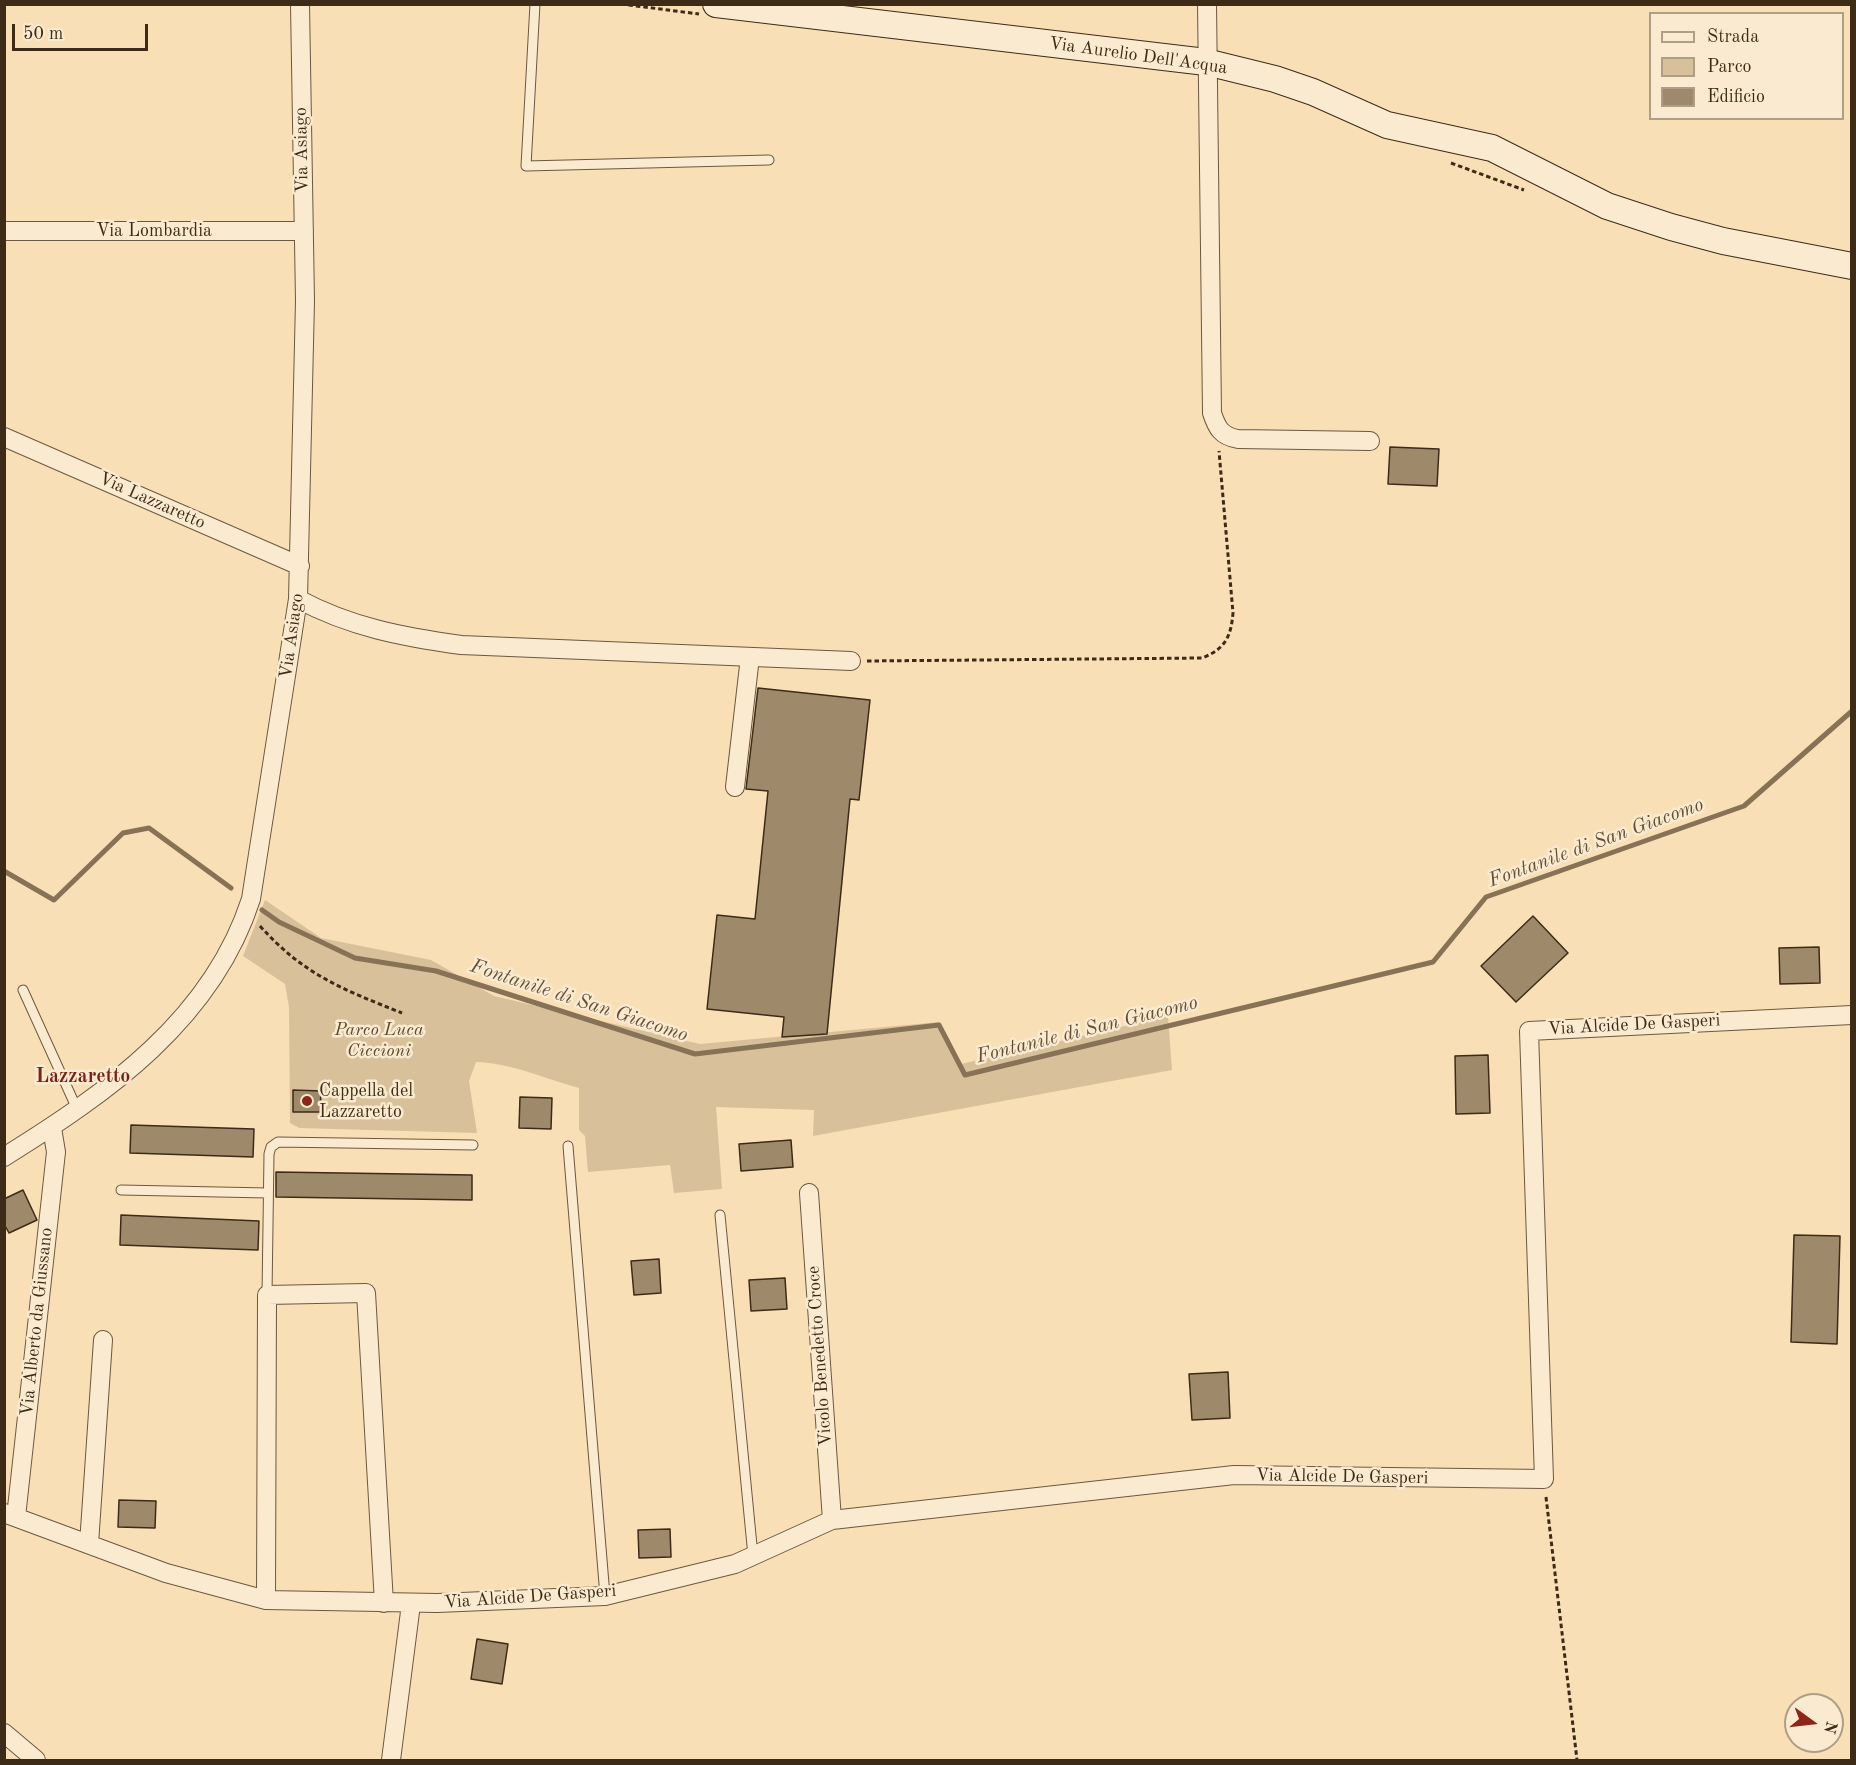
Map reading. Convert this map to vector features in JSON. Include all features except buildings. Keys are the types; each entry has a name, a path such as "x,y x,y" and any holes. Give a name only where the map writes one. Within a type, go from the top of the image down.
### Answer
{"street":[{"name":"Via Asiago","path":"4,1157 52,1128 138,1065 170,1033 220,965 247,911 255,877 298,599 300,566 305,301 300,4"},
{"path":"1207,4 1212,413 1217,428 1227,437 1238,439 1370,441"},
{"name":"Via Aurelio Dell'Acqua","path":"709,10 812,10 1206,62 1275,79 1313,92 1387,125 1492,148 1607,206 1671,227 1723,241 1851,266"},
{"name":"Via Lombardia","path":"4,231 304,231"},
{"name":"Via Lazzaretto","path":"4,437 300,566"},
{"path":"298,599 353,625 400,636 461,645 850,661"},
{"path":"735,787 750,657"},
{"name":"Via Alcide De Gasperi","path":"10,1515 166,1573 266,1600 411,1604 605,1596 735,1564 832,1520 1234,1475 1544,1479 1529,1031 1851,1015"},
{"name":"Via Alberto da Giussano","path":"10,1515 56,1152 52,1128"},
{"name":"Vicolo Benedetto Croce","path":"809,1193 832,1520"},
{"path":"266,1600 267,1295 366,1293 384,1603"},
{"path":"89,1544 103,1340"},
{"path":"391,1761 411,1604"},
{"path":"4,1733 36,1761"}],"lane":[{"path":"535,4 526,166 769,160"},
{"path":"23,990 77,1109"},
{"path":"267,1295 269,1154 271,1147 278,1142 473,1145"},
{"path":"568,1146 605,1596"},
{"path":"121,1190 268,1192"},
{"path":"720,1215 753,1556"}],"path":[{"path":"621,4 709,10"},
{"path":"1450,163 1526,191"},
{"path":"850,661 1202,658 1214,653 1225,644 1232,631 1233,613 1217,428"},
{"path":"247,911 268,935 308,971 345,990 402,1013"},
{"path":"1544,1479 1577,1761"}],"green space":[{"name":"Parco Luca Ciccioni","path":"265,900 321,938 431,960 494,996 700,1044 939,1022 961,1064 1168,1016 1172,1070 813,1136 814,1110 716,1107 722,1189 674,1193 670,1165 588,1172 585,1136 579,1130 579,1088 502,1065 476,1062 469,1081 477,1133 299,1128 290,1123 289,1007 285,984 243,956"}],"waterway":[{"name":"Fontanile di San Giacomo","path":"262,910 279,922 355,958 436,971 695,1054 939,1025 965,1075 1433,962 1486,897 1744,806 1852,711"},
{"name":"Fontanile di San Giacomo","path":"4,871 54,900 123,833 149,828 231,888"}],"place":[{"name":"Cappella del Lazzaretto","path":"307,1101"}],"district":[{"name":"Lazzaretto","path":"83,1077"}]}
